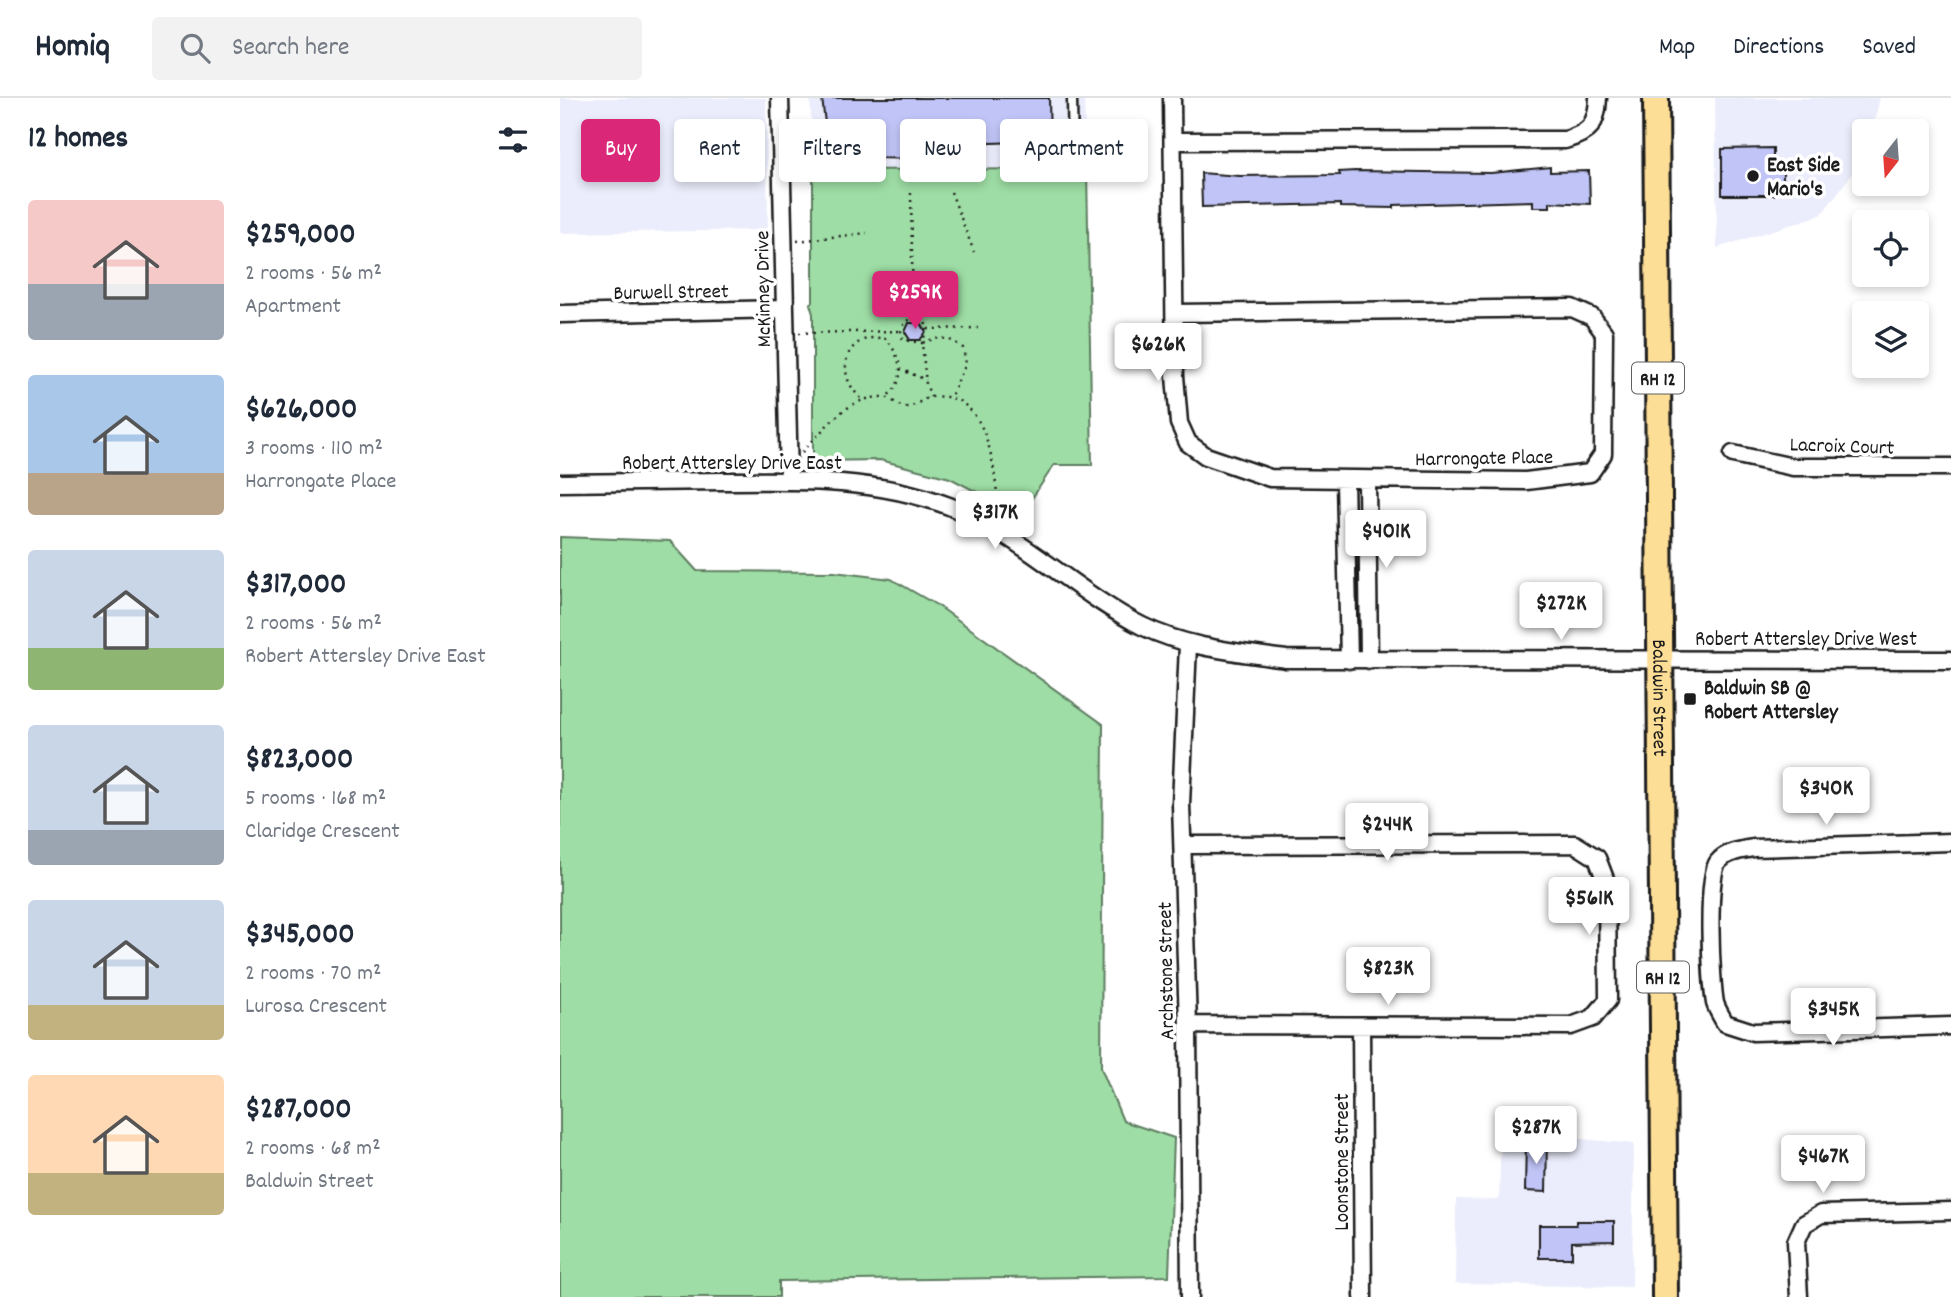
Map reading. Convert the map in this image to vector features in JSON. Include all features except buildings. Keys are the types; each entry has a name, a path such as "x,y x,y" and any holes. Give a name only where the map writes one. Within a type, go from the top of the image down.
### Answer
{"main road":[{"name":"Baldwin Street","path":"1656,98 1665,1297"}],"street":[{"name":"McKinney Drive","path":"780,98 783,333 789,480"},
{"name":"Harrongate Place","path":"1172,98 1175,313 1180,423 1188,443 1206,456 1270,478 1345,480 1526,481 1590,473 1604,454 1604,333 1592,317 1572,308 1175,313"},
{"path":"1173,141 1565,140 1583,135 1597,117 1598,98"},
{"name":"Burwell Street","path":"560,314 783,309"},
{"name":"Lacroix Court","path":"1733,454 1793,467 1951,467"},
{"path":"1345,480 1349,660"},
{"path":"1367,480 1369,660"},
{"name":"Robert Attersley Drive East","path":"560,483 843,481 895,490 950,506 1000,533 1141,625 1188,645 1286,659 1546,661 1660,657"},
{"name":"Archstone Street","path":"1188,645 1181,804 1188,1025 1190,1297"},
{"name":"Robert Attersley Drive West","path":"1660,657 1951,660"},
{"path":"1951,842 1753,848 1729,853 1717,862 1712,875 1710,903 1716,1005 1725,1023 1753,1032 1951,1026"},
{"path":"1183,845 1575,844 1597,858 1607,884 1608,1000 1593,1018 1571,1026 1188,1025"},
{"name":"Loonstone Street","path":"1361,1026 1363,1297"},
{"path":"1800,1297 1796,1241 1804,1224 1821,1214 1951,1211"}],"lane":[{"path":"1072,98 1072,119"}],"path":[{"path":"951,192 974,252"},
{"path":"911,193 913,317"},
{"path":"782,243 867,233"},
{"path":"913,317 925,321 928,329 922,343 926,380 931,397"},
{"path":"913,317 905,323 901,331 903,340 922,343 940,336 951,339 963,348 966,364 950,397"},
{"path":"928,329 978,328"},
{"path":"783,333 901,331"},
{"path":"861,398 848,382 846,366 849,350 860,340 873,336 887,339 897,355 900,369 901,377 896,389 886,397"},
{"path":"900,369 926,380"},
{"path":"788,461 803,452 849,405 861,398 886,397 902,407 909,407 931,397 950,397 976,416 985,430 996,481 1000,533"}],"shaded area":[{"path":"560,98 766,98 768,230 560,233"},
{"path":"810,98 1084,98 1085,119 1000,119 1000,169 986,169 986,119 900,119 900,170 886,170 886,119 811,119"},
{"path":"1715,98 1880,98 1875,119 1852,119 1852,174 1821,215 1717,248"},
{"path":"1501,1131 1634,1144 1632,1287 1455,1284 1456,1199 1499,1200"}],"green space":[{"path":"986,169 1000,169 1000,182 1087,182 1092,465 1054,465 1021,515 950,478 880,460 813,461 813,314 810,304 813,302 813,182 886,182 886,170 900,170 900,182 986,182"},
{"path":"560,537 670,541 697,571 834,572 891,579 940,607 1103,724 1101,1068 1123,1121 1174,1138 1169,1276 779,1281 779,1297 560,1297"}],"place":[{"name":"East Side Mario's","path":"1753,176"},
{"name":"Baldwin SB @ Robert Attersley","path":"1690,699"}]}
